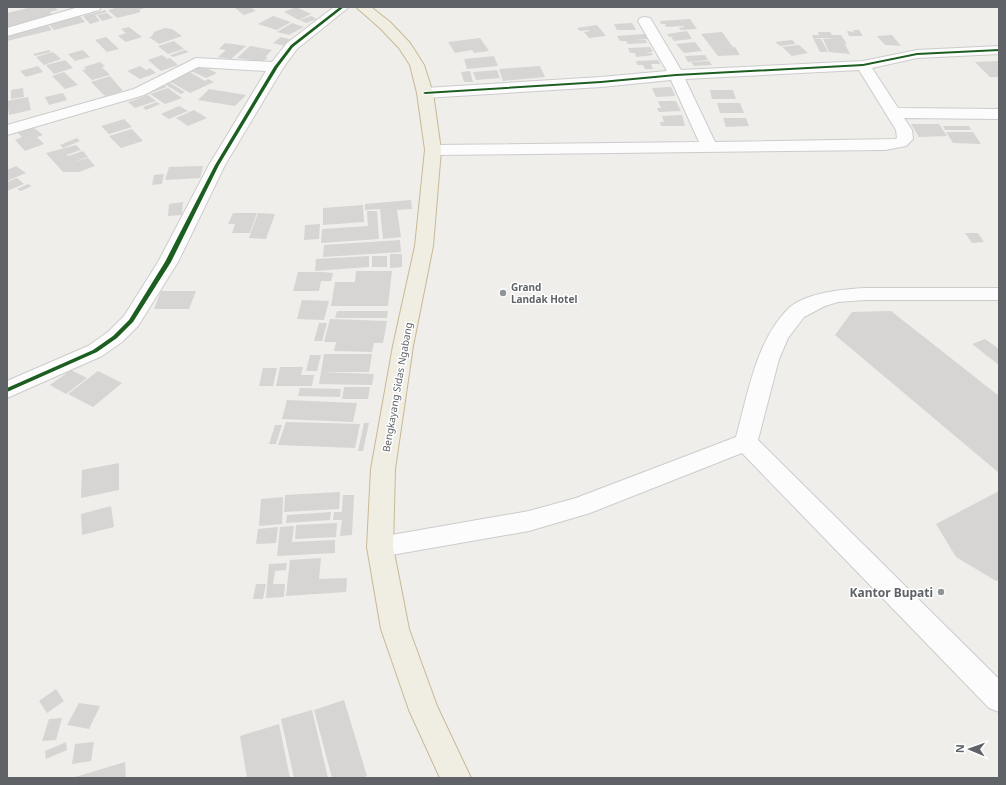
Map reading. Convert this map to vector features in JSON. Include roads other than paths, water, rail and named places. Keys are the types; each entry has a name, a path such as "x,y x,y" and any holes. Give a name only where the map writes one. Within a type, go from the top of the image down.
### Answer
{"highway":[{"name":"Bengkayang Sidas Ngabang","path":"363,7 385,25 405,46 417,65 425,93 433,150 424,246 403,346 383,469 380,547 395,628 424,710 456,778"}],"street":[{"path":"7,32 94,7"},
{"path":"7,390 95,350 115,337 131,321 168,262 217,165 276,67 292,46 342,7"},
{"path":"645,21 676,75 709,147"},
{"path":"425,93 601,82 676,75 862,65 917,54 999,50"},
{"path":"7,130 58,114 122,98 139,92 196,62 276,67"},
{"path":"433,150 885,145 900,143 905,139 904,130 862,65"},
{"path":"893,113 999,114"},
{"path":"746,442 768,360 779,336 797,312 818,302 838,296 865,294 999,294"},
{"path":"380,547 529,521 581,506 746,442"},
{"path":"746,442 999,699"}],"place":[{"name":"Grand Landak Hotel","path":"503,293"},
{"name":"Kantor Bupati","path":"941,592"}]}
